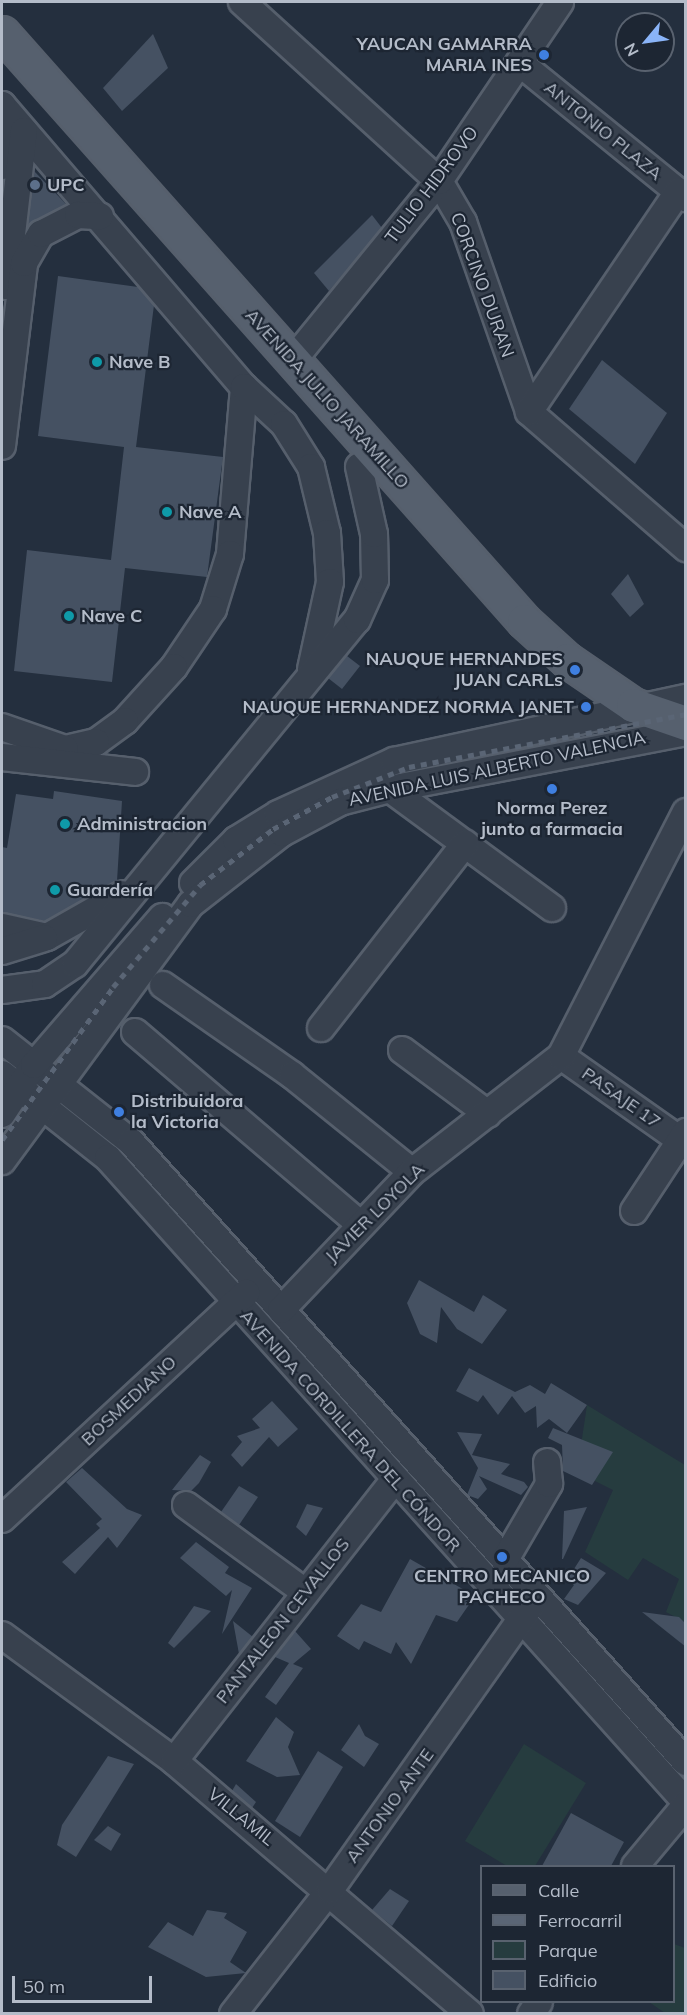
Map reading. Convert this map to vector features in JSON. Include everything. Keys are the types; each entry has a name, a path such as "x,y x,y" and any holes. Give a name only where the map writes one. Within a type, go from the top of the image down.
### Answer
{"main road":[{"name":"AVENIDA JULIO JARAMILLO","path":"2,33 524,621 624,710"},
{"name":"AVENIDA JULIO JARAMILLO","path":"2,63 492,619 534,658 624,710 678,734"}],"street":[{"name":"CORCINO DURAN","path":"242,2 439,181 463,222 528,412"},
{"name":"TULIO HIDROVO","path":"293,360 439,181 521,64 561,2"},
{"name":"ANTONIO PLAZA","path":"521,64 682,195"},
{"path":"2,105 100,216 244,387 284,424 311,467 327,533 330,582 306,682"},
{"path":"2,105 2,166"},
{"path":"2,321 24,131"},
{"path":"682,195 528,412 686,548"},
{"path":"2,447 24,263 41,234 78,215 100,216"},
{"path":"2,727 65,749 96,742 125,721 174,667 213,609 230,554 244,387"},
{"path":"2,990 45,984 75,964 357,620 375,580 374,534 359,467"},
{"name":"AVENIDA LUIS ALBERTO VALENCIA","path":"2,1114 10,1081 34,1065 181,895 236,840 278,814 394,760 686,698"},
{"name":"AVENIDA LUIS ALBERTO VALENCIA","path":"2,1161 191,904 282,833 340,802 390,789 678,734"},
{"path":"2,757 135,772"},
{"path":"390,789 552,908"},
{"path":"561,1056 686,812"},
{"path":"321,1028 465,844"},
{"path":"2,951 47,937 144,881"},
{"path":"2,927 47,937"},
{"path":"163,985 292,1075 412,1172"},
{"path":"135,1032 361,1225"},
{"name":"AVENIDA CORDILLERA DEL CÓNDOR","path":"2,1041 59,1083 131,1142 538,1593 686,1762"},
{"path":"402,1050 488,1114"},
{"name":"JAVIER LOYOLA","path":"281,1310 412,1172 561,1056"},
{"name":"PASAJE 17","path":"561,1056 683,1136"},
{"name":"AVENIDA CORDILLERA DEL CÓNDOR","path":"10,1081 108,1158 393,1482 522,1619 686,1804"},
{"path":"634,1211 683,1136"},
{"name":"BOSMEDIANO","path":"2,1519 257,1282"},
{"path":"506,1558 549,1484 547,1462"},
{"name":"PANTALEON CEVALLOS","path":"174,1761 393,1482"},
{"path":"186,1505 305,1592"},
{"name":"ANTONIO ANTE","path":"233,2013 330,1890 522,1619 538,1593"},
{"name":"VILLAMIL","path":"2,1635 174,1761 330,1890 470,2013"},
{"path":"636,1865 686,1804"}],"green space":[{"path":"587,1405 685,1465 685,1622 666,1612 679,1579 643,1558 628,1580 585,1552 613,1490 577,1472"},
{"path":"524,1744 586,1783 536,1865 505,1865 465,1841"},
{"path":"675,1944 685,1948 685,2013 665,2013 650,2003 675,2003"}],"building":[{"path":"153,34 168,68 122,111 103,88"},
{"path":"34,171 66,204 28,226"},
{"path":"372,215 382,228 329,291 314,273"},
{"path":"58,276 138,287 154,305 136,447 223,457 207,577 125,568 112,682 14,671 27,550 111,560 124,447 38,436"},
{"path":"602,360 667,413 635,464 569,409"},
{"path":"628,574 644,604 630,617 611,594"},
{"path":"347,656 360,666 342,689 328,678"},
{"path":"54,791 122,801 117,881 45,921 2,912 2,847 7,848 16,794 53,799"},
{"path":"419,1280 474,1312 483,1295 507,1310 482,1344 457,1329 441,1307 437,1343 420,1334 407,1303"},
{"path":"469,1368 515,1392 530,1385 545,1394 551,1383 587,1405 567,1433 549,1419 537,1428 536,1406 525,1413 512,1396 498,1415 483,1395 478,1402 456,1391"},
{"path":"272,1401 298,1429 278,1447 269,1437 242,1467 231,1455 242,1442 237,1436 260,1428 252,1419"},
{"path":"553,1428 613,1452 592,1485 563,1471 562,1445 548,1438"},
{"path":"457,1432 482,1434 472,1455 510,1464 501,1474 524,1482 528,1487 521,1495 479,1476 487,1489 478,1499 467,1495 478,1468"},
{"path":"200,1455 211,1462 199,1483 191,1491 172,1490"},
{"path":"82,1468 127,1509 142,1515 117,1548 108,1537 75,1574 62,1562 100,1528 96,1524 102,1519 66,1482"},
{"path":"239,1486 258,1497 239,1525 221,1512"},
{"path":"307,1504 323,1508 306,1536 296,1527"},
{"path":"587,1507 563,1559 562,1559 564,1511"},
{"path":"196,1542 229,1567 225,1573 252,1588 222,1634 232,1590 226,1596 180,1558"},
{"path":"581,1558 606,1573 578,1605 564,1599 574,1585 567,1580"},
{"path":"410,1559 475,1596 457,1622 436,1615 411,1664 396,1642 391,1654 364,1641 359,1650 337,1636 361,1604 381,1612"},
{"path":"194,1606 211,1611 174,1648 168,1643"},
{"path":"642,1612 679,1617 686,1624 686,1647"},
{"path":"233,1621 253,1637 239,1654"},
{"path":"295,1631 311,1649 293,1664 303,1668 276,1705 265,1697 289,1663 275,1657"},
{"path":"276,1717 294,1732 288,1747 300,1775 277,1777 246,1761"},
{"path":"359,1724 365,1736 379,1744 364,1767 341,1750"},
{"path":"318,1751 343,1767 300,1837 275,1821"},
{"path":"108,1756 134,1764 76,1857 57,1845 62,1825"},
{"path":"236,1784 256,1802 252,1808 232,1791"},
{"path":"571,1813 624,1842 612,1865 543,1865"},
{"path":"108,1826 121,1834 111,1851 94,1840"},
{"path":"390,1889 409,1901 392,1926 372,1910"},
{"path":"207,1910 227,1913 224,1918 247,1932 230,1962 246,1973 206,1977 148,1947 168,1922 193,1936"}],"railway":[{"path":"2,1140 113,987 200,885 273,829 332,797 409,767 686,714"}],"place":[{"name":"YAUCAN GAMARRA MARIA INES","path":"544,55"},
{"name":"UPC","path":"35,185"},
{"name":"Nave B","path":"97,362"},
{"name":"Nave A","path":"167,512"},
{"name":"Nave C","path":"69,616"},
{"name":"NAUQUE HERNANDES JUAN CARLs","path":"575,670"},
{"name":"NAUQUE HERNANDEZ NORMA JANET","path":"586,707"},
{"name":"Norma Perez junto a farmacia","path":"552,789"},
{"name":"Administracion","path":"65,824"},
{"name":"Guardería","path":"55,890"},
{"name":"Distribuidora la Victoria","path":"119,1112"},
{"name":"CENTRO MECANICO PACHECO","path":"502,1557"}]}
